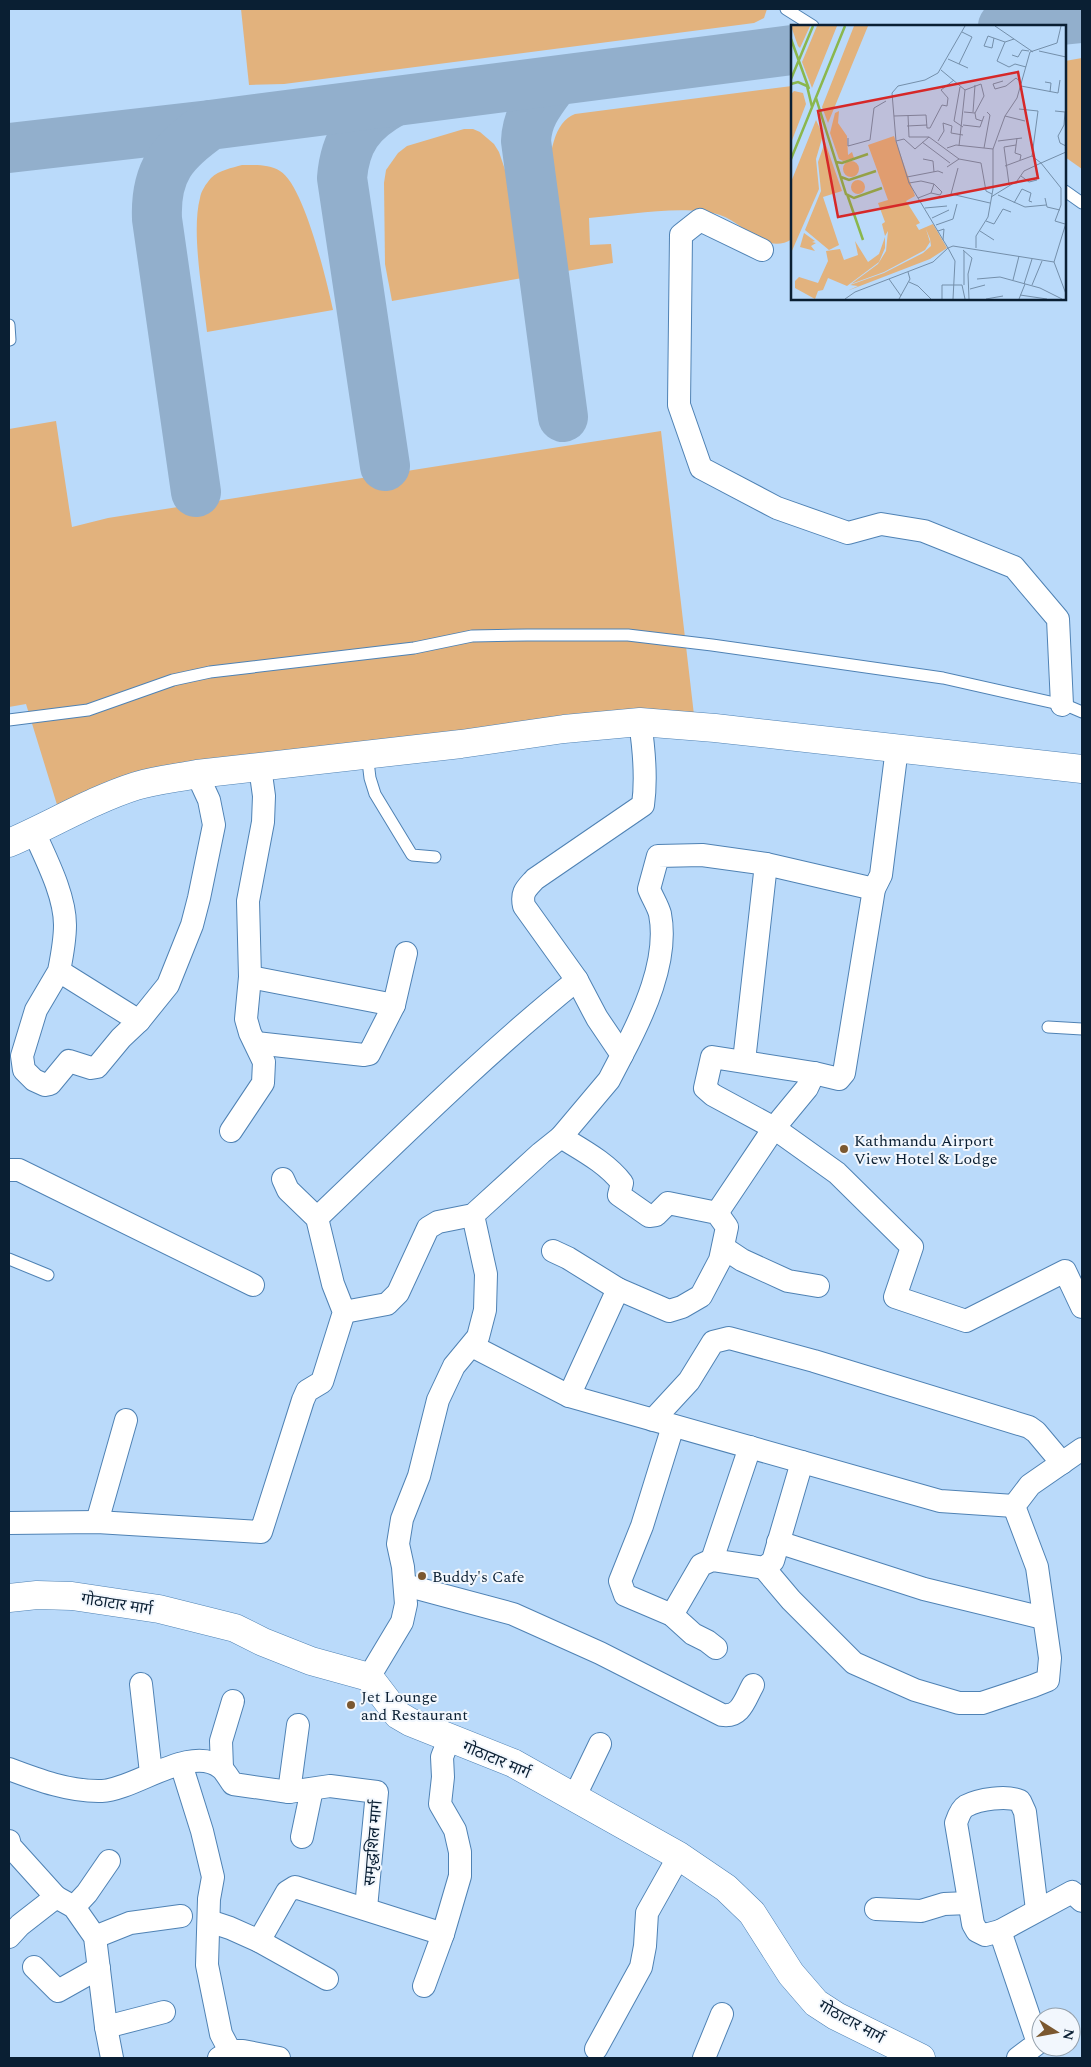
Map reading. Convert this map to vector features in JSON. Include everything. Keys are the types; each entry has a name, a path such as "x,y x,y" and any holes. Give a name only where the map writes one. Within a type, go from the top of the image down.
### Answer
{"main road":[{"path":"9,843 110,796 137,786 197,774 640,722 1082,769"},
{"name":"गोठाटार मार्ग","path":"9,1598 37,1595 72,1596 151,1608 199,1618 235,1628 263,1642 311,1661 369,1677 398,1715 449,1739 513,1763 678,1856 726,1888 752,1913 791,1974 816,2003 836,2016 921,2058"}],"street":[{"path":"762,250 700,220 681,235 679,405 701,468 777,508 848,532 881,524 924,531 1014,567 1058,619 1072,708"},
{"path":"622,1055 597,1018 577,980 524,906 522,897 525,890 536,879 643,805 645,793 644,750 640,722"},
{"path":"897,748 881,875 874,889 844,1074 839,1079 814,1073 712,1057 705,1088 714,1096 774,1128 837,1174 912,1248 895,1297 966,1321 1065,1271 1082,1307"},
{"path":"231,1131 263,1083 264,1062 246,1019 250,977 248,901 263,822 264,796 260,767"},
{"path":"34,832 54,876 65,922 64,946 59,971 36,1010 22,1056 24,1070 37,1082 50,1084 69,1062 90,1068 97,1067 121,1038 140,1021 168,986 192,926 214,825 209,800 197,774"},
{"path":"344,1312 387,1304 402,1286 428,1228 438,1222 473,1215 561,1137 609,1080 641,1019 656,970 661,941 660,913 649,889 658,856 702,854 766,864 874,889"},
{"path":"744,1061 766,864"},
{"path":"256,1043 364,1055 370,1054 394,1004 406,953"},
{"path":"59,971 140,1021"},
{"path":"250,977 394,1004"},
{"path":"316,1218 524,1022 577,980"},
{"path":"717,1214 774,1128 807,1088 814,1073"},
{"path":"553,1251 568,1258 618,1289 669,1311 679,1309 701,1296 724,1248 727,1227 717,1214 668,1202 656,1215 649,1216 619,1195 622,1184 617,1177 590,1155 561,1137"},
{"path":"9,1170 19,1170 253,1285"},
{"path":"9,1522 97,1522 262,1532 303,1400 307,1391 322,1382 344,1312 334,1284 316,1218 288,1190 283,1179"},
{"path":"369,1677 402,1622 406,1604 405,1585 398,1544 402,1519 420,1476 438,1400 454,1366 478,1337 485,1310 486,1274 473,1215"},
{"path":"724,1248 742,1260 788,1281 818,1286"},
{"path":"569,1396 618,1289"},
{"path":"716,1648 693,1634 672,1615 624,1595 620,1581 642,1526 663,1423 713,1342 728,1338 814,1361 1029,1427 1036,1432 1062,1463"},
{"path":"472,1346 569,1396 940,1501 1014,1506"},
{"path":"97,1522 126,1420"},
{"path":"712,1560 750,1447"},
{"path":"1014,1506 1030,1485 1082,1449"},
{"path":"764,1568 773,1561 802,1462"},
{"path":"672,1615 701,1565 712,1560 764,1568 791,1600 854,1663 914,1690 959,1703 982,1702 1033,1686 1048,1680 1050,1658 1037,1567 1014,1506"},
{"path":"778,1542 924,1589 1044,1618"},
{"path":"405,1585 513,1614 600,1653 722,1715 731,1716 738,1712 753,1685"},
{"path":"141,1684 151,1773"},
{"path":"222,1768 221,1741 233,1701"},
{"path":"289,1792 298,1725"},
{"path":"424,1986 443,1934 460,1876 460,1852 455,1830 440,1804 443,1777 442,1757 449,1739"},
{"path":"574,1798 600,1744"},
{"name":"समृद्धशिल मार्ग","path":"9,1769 42,1782 91,1791 119,1788 151,1773 197,1760 211,1762 222,1768 233,1784 289,1792 330,1786 377,1792 366,1908"},
{"path":"181,1764 202,1831 213,1877 209,1899 207,1966 224,2055 243,2051 279,2058"},
{"path":"302,1837 312,1788"},
{"path":"1036,1910 1025,1812 1020,1801 1011,1797 998,1798 965,1806 956,1823 973,1924 977,1931 985,1935 1000,1931 1072,1892 1082,1901"},
{"path":"9,1840 10,1846 65,1902 95,1937 106,2028 112,2058"},
{"path":"596,2049 641,1967 645,1946 647,1913 678,1856"},
{"path":"9,1937 20,1924 87,1893 109,1861"},
{"name":"समृद्धशिल मार्ग","path":"259,1941 287,1892 295,1886 443,1934"},
{"path":"876,1909 921,1911 944,1904 969,1903"},
{"path":"95,1937 130,1923 181,1916"},
{"path":"209,1921 259,1941 327,1979"},
{"path":"1000,1931 1038,2043 1018,2058"},
{"path":"34,1967 58,1992 99,1968"},
{"path":"106,2028 164,2012"},
{"path":"704,2058 722,2014"}],"lane":[{"path":"786,9 811,25"},
{"path":"1066,192 1082,203"},
{"path":"9,325 10,340"},
{"path":"9,720 88,710 172,680 210,672 414,648 472,636 628,635 943,678 1072,708"},
{"path":"367,754 370,778 375,794 412,855 436,857"},
{"path":"1048,1027 1082,1029"},
{"path":"9,1259 48,1275"}],"shaded area":[{"path":"241,9 767,9 764,18 754,23 284,84 249,85"},
{"path":"1082,58 1082,169 1066,158 1066,61"},
{"path":"791,86 791,239 773,244 764,241 720,215 690,210 656,211 589,218 590,245 611,244 613,263 555,273 549,211 548,186 550,162 554,140 562,124 575,114"},
{"path":"464,129 473,129 480,132 494,144 499,152 518,208 528,277 392,301 385,264 384,183 386,170 398,153 407,146"},
{"path":"242,165 271,167 280,171 289,180 306,214 326,278 333,310 207,332 197,246 198,212 201,193 214,175"},
{"path":"56,421 72,527 108,518 661,431 694,715 58,808 26,704 9,707 9,429"}],"taxiway":[{"path":"1013,25 1082,18"},
{"path":"196,492 157,219 157,202 163,175 169,164 186,144 210,125 791,50"},
{"path":"554,82 539,102 532,116 526,141 563,417"},
{"path":"385,466 342,178 347,153 356,133 372,116 393,102"},
{"path":"9,148 210,125"}],"place":[{"name":"Kathmandu Airport View Hotel & Lodge","path":"844,1149"},
{"name":"Buddy's Cafe","path":"422,1576"},
{"name":"Jet Lounge and Restaurant","path":"351,1705"}]}
